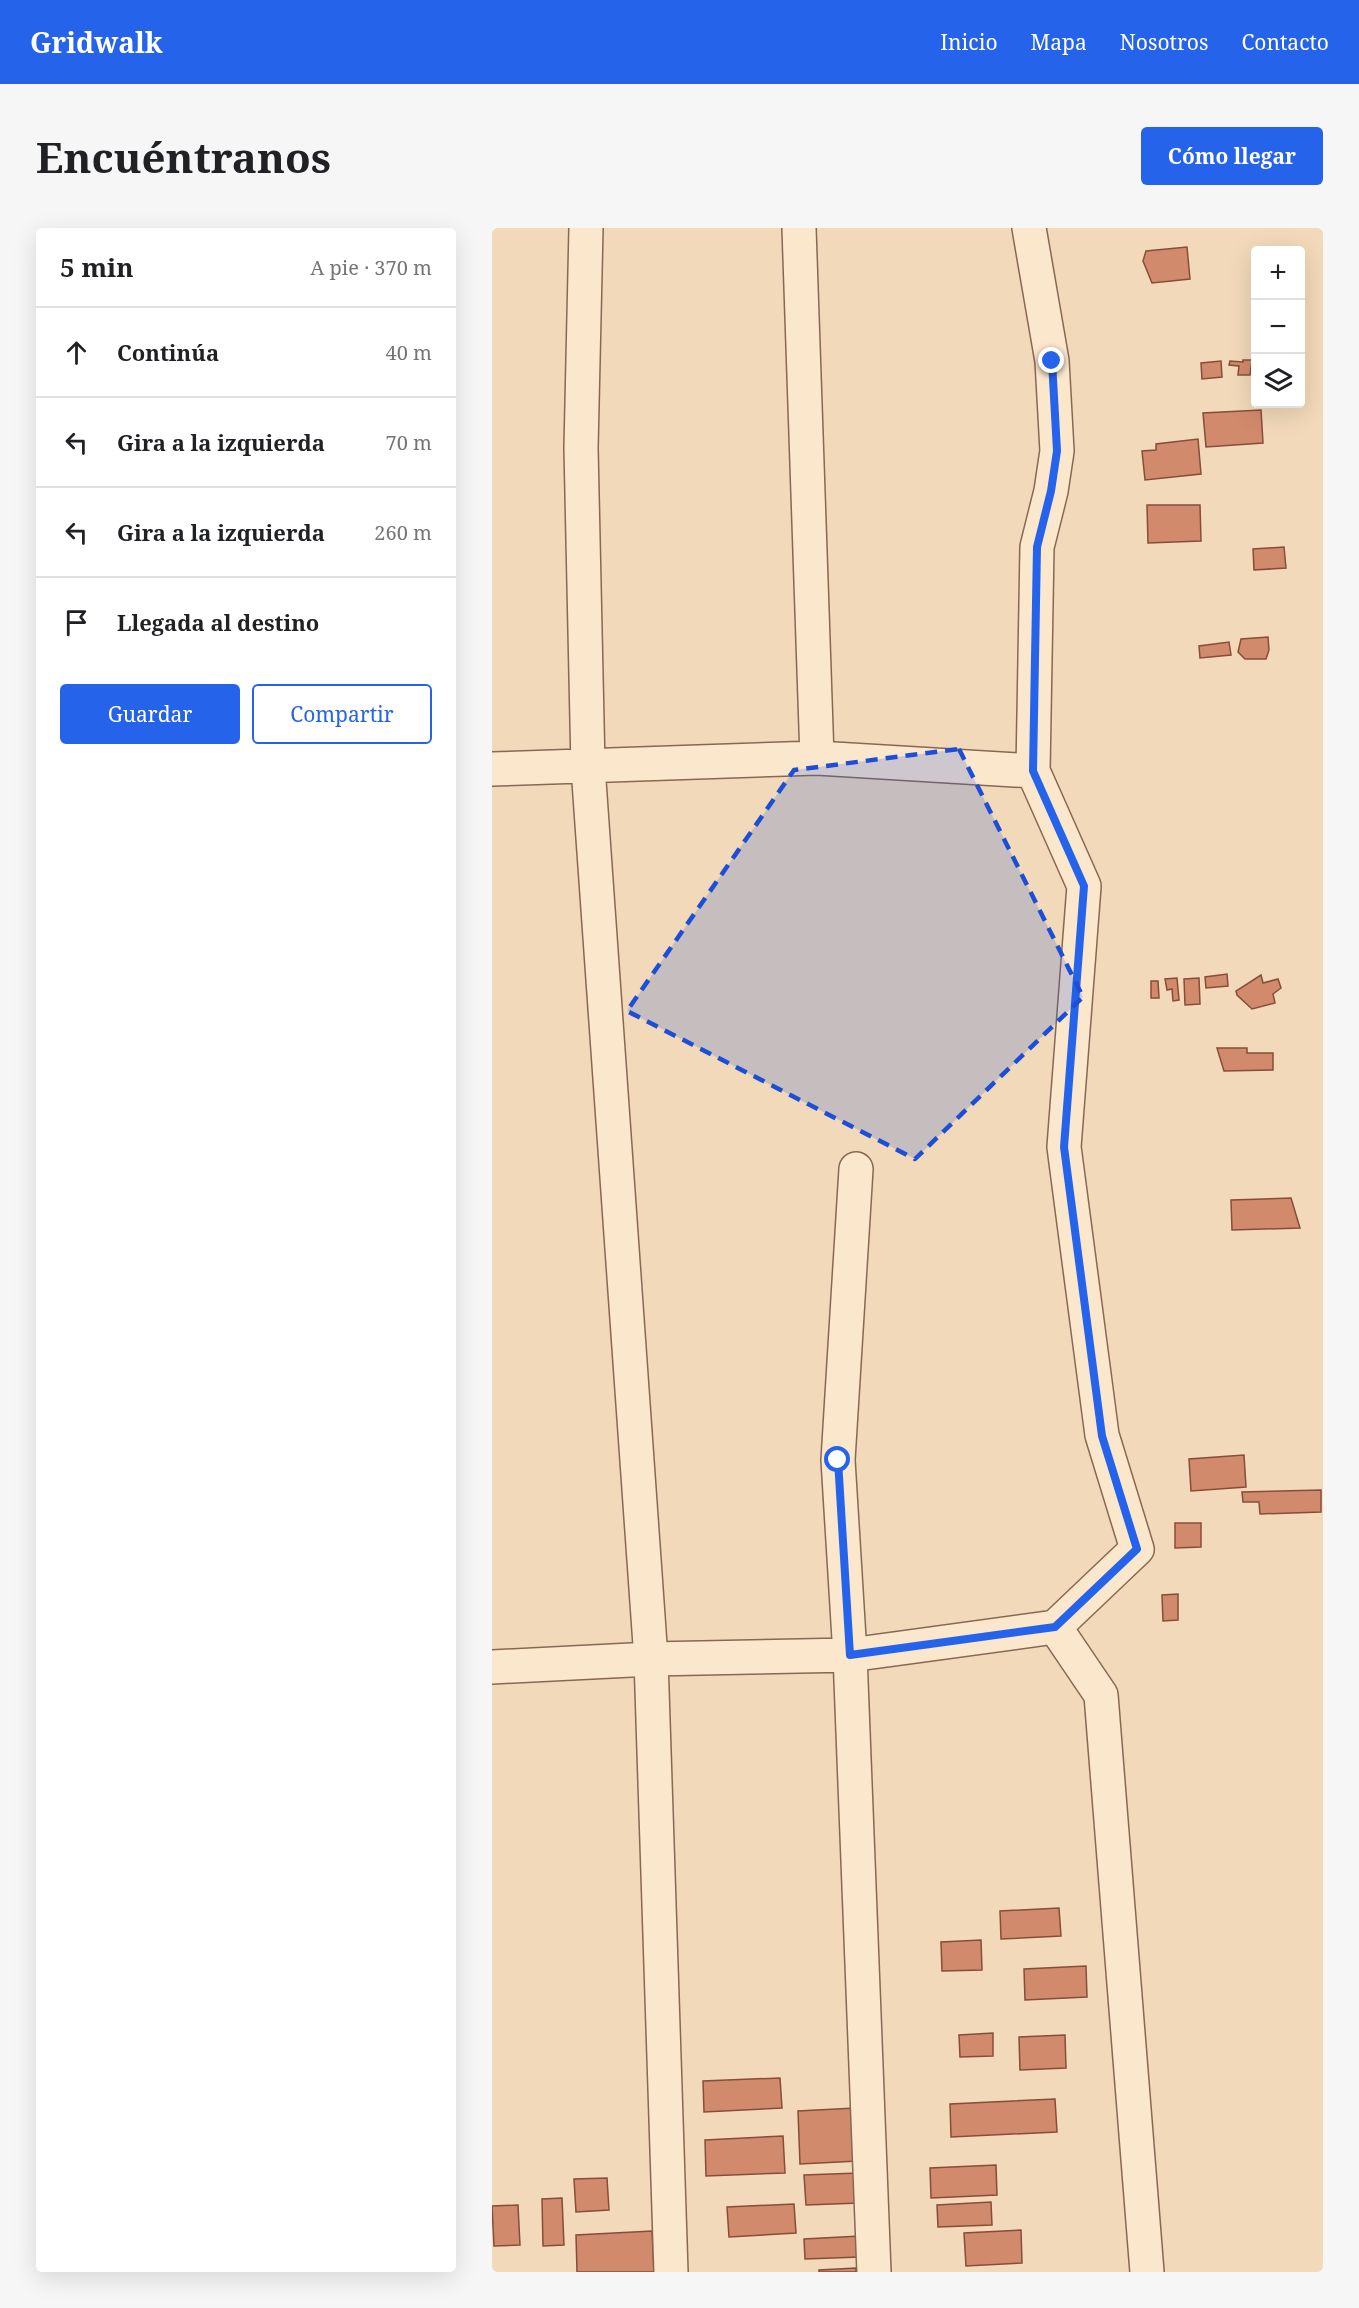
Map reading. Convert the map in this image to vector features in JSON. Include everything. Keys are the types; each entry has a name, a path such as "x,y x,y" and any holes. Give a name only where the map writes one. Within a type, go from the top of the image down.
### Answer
{"street":[{"path":"586,228 581,448 588,767 651,1659 671,2272"},
{"path":"799,228 817,759"},
{"path":"492,1667 651,1659 850,1655 1055,1627 1137,1549 1102,1436 1064,1147 1084,886 1033,771 1037,547 1051,491 1057,451 1052,361 1029,228"},
{"path":"492,769 817,759 1033,771"},
{"path":"856,1169 838,1460 850,1655 874,2272"},
{"path":"1055,1627 1101,1695 1147,2272"}],"highlighted area":[{"path":"959,749 1083,997 915,1159 627,1011 794,770"}],"building":[{"path":"1187,247 1190,279 1152,283 1143,261 1146,251"},
{"path":"1243,360 1251,360 1250,375 1238,375 1239,366 1229,365 1230,361 1243,362"},
{"path":"1221,361 1222,377 1202,379 1201,363"},
{"path":"1261,410 1263,443 1206,447 1203,413"},
{"path":"1198,439 1201,474 1145,480 1142,451 1156,450 1156,444"},
{"path":"1147,505 1200,505 1201,541 1148,543"},
{"path":"1284,547 1286,568 1254,570 1253,549"},
{"path":"1268,637 1269,650 1266,659 1245,659 1238,652 1241,639"},
{"path":"1229,642 1231,655 1200,658 1199,646"},
{"path":"1227,974 1228,986 1206,988 1205,977"},
{"path":"1261,975 1263,983 1278,979 1281,988 1273,994 1275,1003 1252,1009 1237,995 1236,991"},
{"path":"1177,978 1179,1000 1173,1001 1172,989 1167,990 1165,979"},
{"path":"1199,978 1200,1004 1185,1005 1184,979"},
{"path":"1151,981 1158,981 1159,998 1151,998"},
{"path":"1217,1048 1247,1048 1247,1053 1273,1053 1273,1070 1224,1071"},
{"path":"1291,1198 1300,1228 1232,1230 1231,1200"},
{"path":"1244,1455 1246,1487 1191,1491 1189,1459"},
{"path":"1321,1490 1321,1512 1260,1514 1259,1502 1243,1502 1242,1492"},
{"path":"1175,1523 1201,1523 1201,1547 1175,1548"},
{"path":"1178,1594 1178,1620 1163,1621 1162,1595"},
{"path":"1059,1908 1061,1936 1001,1939 1000,1911"},
{"path":"981,1940 982,1970 942,1971 941,1942"},
{"path":"1086,1966 1087,1997 1025,2000 1024,1969"},
{"path":"993,2033 993,2056 960,2057 959,2035"},
{"path":"1065,2035 1066,2068 1020,2070 1019,2037"},
{"path":"780,2078 782,2108 704,2112 703,2081"},
{"path":"1055,2099 1057,2132 951,2137 950,2104"},
{"path":"855,2108 858,2161 800,2164 798,2111"},
{"path":"783,2136 785,2173 706,2176 705,2140"},
{"path":"996,2165 997,2195 931,2198 930,2168"},
{"path":"859,2173 860,2203 806,2205 804,2175"},
{"path":"607,2178 609,2210 576,2212 574,2179"},
{"path":"562,2198 564,2245 543,2246 542,2199"},
{"path":"991,2202 992,2225 938,2227 937,2205"},
{"path":"794,2204 796,2233 729,2237 727,2207"},
{"path":"518,2205 520,2245 494,2246 492,2206"},
{"path":"1021,2230 1022,2263 966,2266 964,2233"},
{"path":"652,2231 654,2272 577,2272 576,2235"},
{"path":"860,2236 860,2257 805,2259 804,2239"},
{"path":"856,2268 856,2272 819,2272 819,2270"}],"route":[{"path":"838,1460 850,1655 1055,1627 1137,1549 1102,1436 1064,1147 1084,886 1033,771 1037,547 1051,491 1057,451 1052,361"}]}
